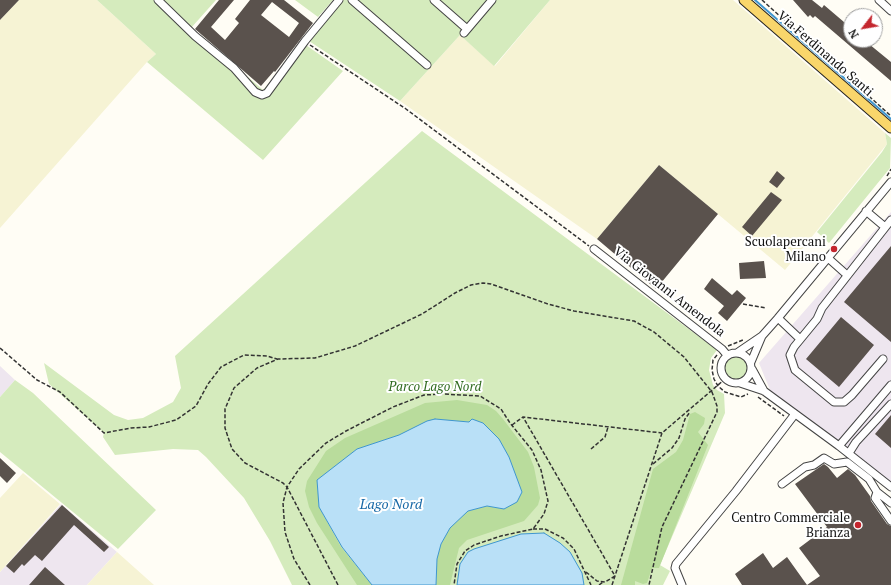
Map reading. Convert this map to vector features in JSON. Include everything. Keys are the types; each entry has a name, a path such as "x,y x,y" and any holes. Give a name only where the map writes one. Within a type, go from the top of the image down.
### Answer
{"main road":[{"name":"Via Ferdinando Santi","path":"744,0 891,128"}],"street":[{"path":"158,0 195,36 234,68 255,92 262,95 267,93 305,41 339,0"},
{"path":"352,0 427,64"},
{"path":"434,0 465,31 492,0"},
{"path":"879,0 891,11"},
{"path":"891,182 762,336 737,353 727,355 721,367 725,379 731,383 740,383 759,391 793,417 849,453 891,487"},
{"path":"869,208 891,189"},
{"path":"869,208 885,227"},
{"path":"883,359 852,395 844,402 834,402 795,370 790,355 800,339 817,320 822,308 891,220"},
{"name":"Via Giovanni Amendola","path":"594,249 722,349 727,355"},
{"path":"828,258 847,275"},
{"path":"778,318 800,339"},
{"path":"740,383 748,378 762,336"},
{"path":"737,353 747,357 759,391"},
{"path":"839,446 891,385"},
{"path":"849,453 856,442 891,404"},
{"path":"682,585 675,568 676,564 736,491 793,417"},
{"path":"782,484 805,467 814,465 824,458 834,464 846,462 869,479 877,492 891,503"},
{"path":"877,492 874,498 891,521"}],"path":[{"path":"762,0 891,116"},
{"path":"305,41 406,109 594,249"},
{"path":"883,180 891,169"},
{"path":"0,348 37,380 60,392 104,433 131,428 149,427 176,420 196,406 208,384 221,367 244,354 267,356 278,359 315,358 355,346 422,314 455,293 471,285 483,283 491,284 548,304 574,311 634,321 654,332 684,357 712,392 718,406 717,412 662,527 649,585"},
{"path":"744,304 766,308"},
{"path":"749,337 722,349 713,360 712,365 714,379 718,386 725,392 741,397 746,394 759,391 793,417"},
{"path":"278,359 258,368 234,388 225,409 225,428 232,449 238,458 283,482 287,487 338,585"},
{"path":"612,585 662,433 712,392 725,379"},
{"path":"310,585 294,559 285,532 283,503 287,487 300,469 326,443 393,407 424,395 443,394 480,396 501,409 512,426 532,450 546,486 548,501 544,514 532,529"},
{"path":"652,465 672,448 679,438 685,419 691,410"},
{"path":"512,426 523,417 662,433"},
{"path":"523,417 615,576"},
{"path":"591,449 605,437 608,427"},
{"path":"454,585 457,564 465,550 474,545 501,536 532,529 545,530 563,538 574,549 591,585"},
{"path":"586,572 597,581 605,582"},
{"path":"599,585 615,576"}],"shaded area":[{"path":"19,0 97,0 156,54 147,62 0,228 0,20"},
{"path":"550,0 733,0 885,133 887,144 785,270 659,165 597,239 400,101 460,35 495,66"},
{"path":"891,212 891,483 840,442 770,390 759,363"},
{"path":"0,366 15,380 0,397"},
{"path":"23,473 60,504 0,572 0,498"},
{"path":"61,504 117,552 87,585 0,585 0,572"},
{"path":"117,552 154,585 87,585"}],"green space":[{"path":"97,0 216,0 191,28 263,90 303,43 343,71 263,160 147,62 156,54"},
{"path":"295,0 333,0 318,17"},
{"path":"337,0 550,0 494,66 460,35 400,101 306,39"},
{"name":"Parco Lago Nord","path":"422,131 717,350 711,358 709,370 713,385 717,390 724,394 725,413 660,565 670,571 663,585 292,585 270,541 244,498 198,450 173,449 115,455 103,437 104,433 49,384 44,363 114,415 128,420 143,418 173,402 181,388 175,356"},
{"path":"885,133 891,138 890,168 829,243 817,232 882,152 887,144"},
{"path":"736,357 744,360 747,368 744,376 736,379 728,376 725,368 728,360"},
{"path":"15,380 33,393 156,510 118,549 0,452 0,397"},
{"path":"457,400 487,405 496,411 503,419 528,452 534,467 540,498 538,505 524,521 467,540 459,548 450,585 436,585 437,559 441,544 450,528 468,511 487,506 504,509 522,492 515,477 469,422 435,419 399,435 357,449 317,480 319,507 341,547 372,585 357,585 317,523 309,507 305,491 307,481 326,451 345,438 425,403"},
{"path":"695,412 705,418 704,424 698,432 708,445 659,568 652,568 647,583 643,584 635,581 635,585 621,585 653,469 676,452 683,440 690,414"}],"water":[{"name":"Lago Nord","path":"435,419 469,422 472,419 483,423 499,439 509,457 522,492 517,502 504,509 487,506 468,511 450,528 441,544 437,559 436,585 372,585 342,547 319,507 317,480 357,449 399,435 427,421"},
{"path":"544,533 560,543 570,552 582,573 584,585 457,585 460,564 468,552 521,534"}],"building":[{"path":"0,0 19,0 0,20"},
{"path":"219,0 234,0 211,27 225,40 239,23 235,19 250,0 284,0 313,23 275,72 274,71 261,86 195,29","holes":["272,2 299,23 289,37 261,15"]},
{"path":"793,0 812,0 822,8 824,5 843,21 843,40 815,16 813,18 810,15 808,17"},
{"path":"852,48 874,48 891,62 891,81"},
{"path":"659,165 718,214 656,289 597,239"},
{"path":"777,171 785,178 777,188 769,182"},
{"path":"771,192 782,200 752,236 742,227"},
{"path":"891,246 891,342 844,302"},
{"path":"764,261 766,278 740,279 739,263"},
{"path":"712,278 732,295 737,290 746,298 727,321 718,313 724,306 704,289"},
{"path":"841,317 874,345 839,387 806,359"},
{"path":"891,415 891,448 875,434"},
{"path":"0,458 16,473 7,483 0,476"},
{"name":"Centro Commerciale Brianza","path":"824,464 837,478 848,469 855,475 870,496 871,501 887,524 891,526 891,585 807,585 820,576 799,548 827,527 795,484"},
{"path":"62,505 109,547 104,552 74,525 42,561 35,555 24,566 22,564 14,573 6,566"},
{"path":"763,553 773,568 787,557 807,585 742,585 735,574"},
{"path":"45,567 65,585 29,585"}],"waterway":[{"path":"755,0 891,119"}],"place":[{"name":"Scuolapercani Milano","path":"834,249"},
{"name":"Centro Commerciale Brianza","path":"858,525"}]}
